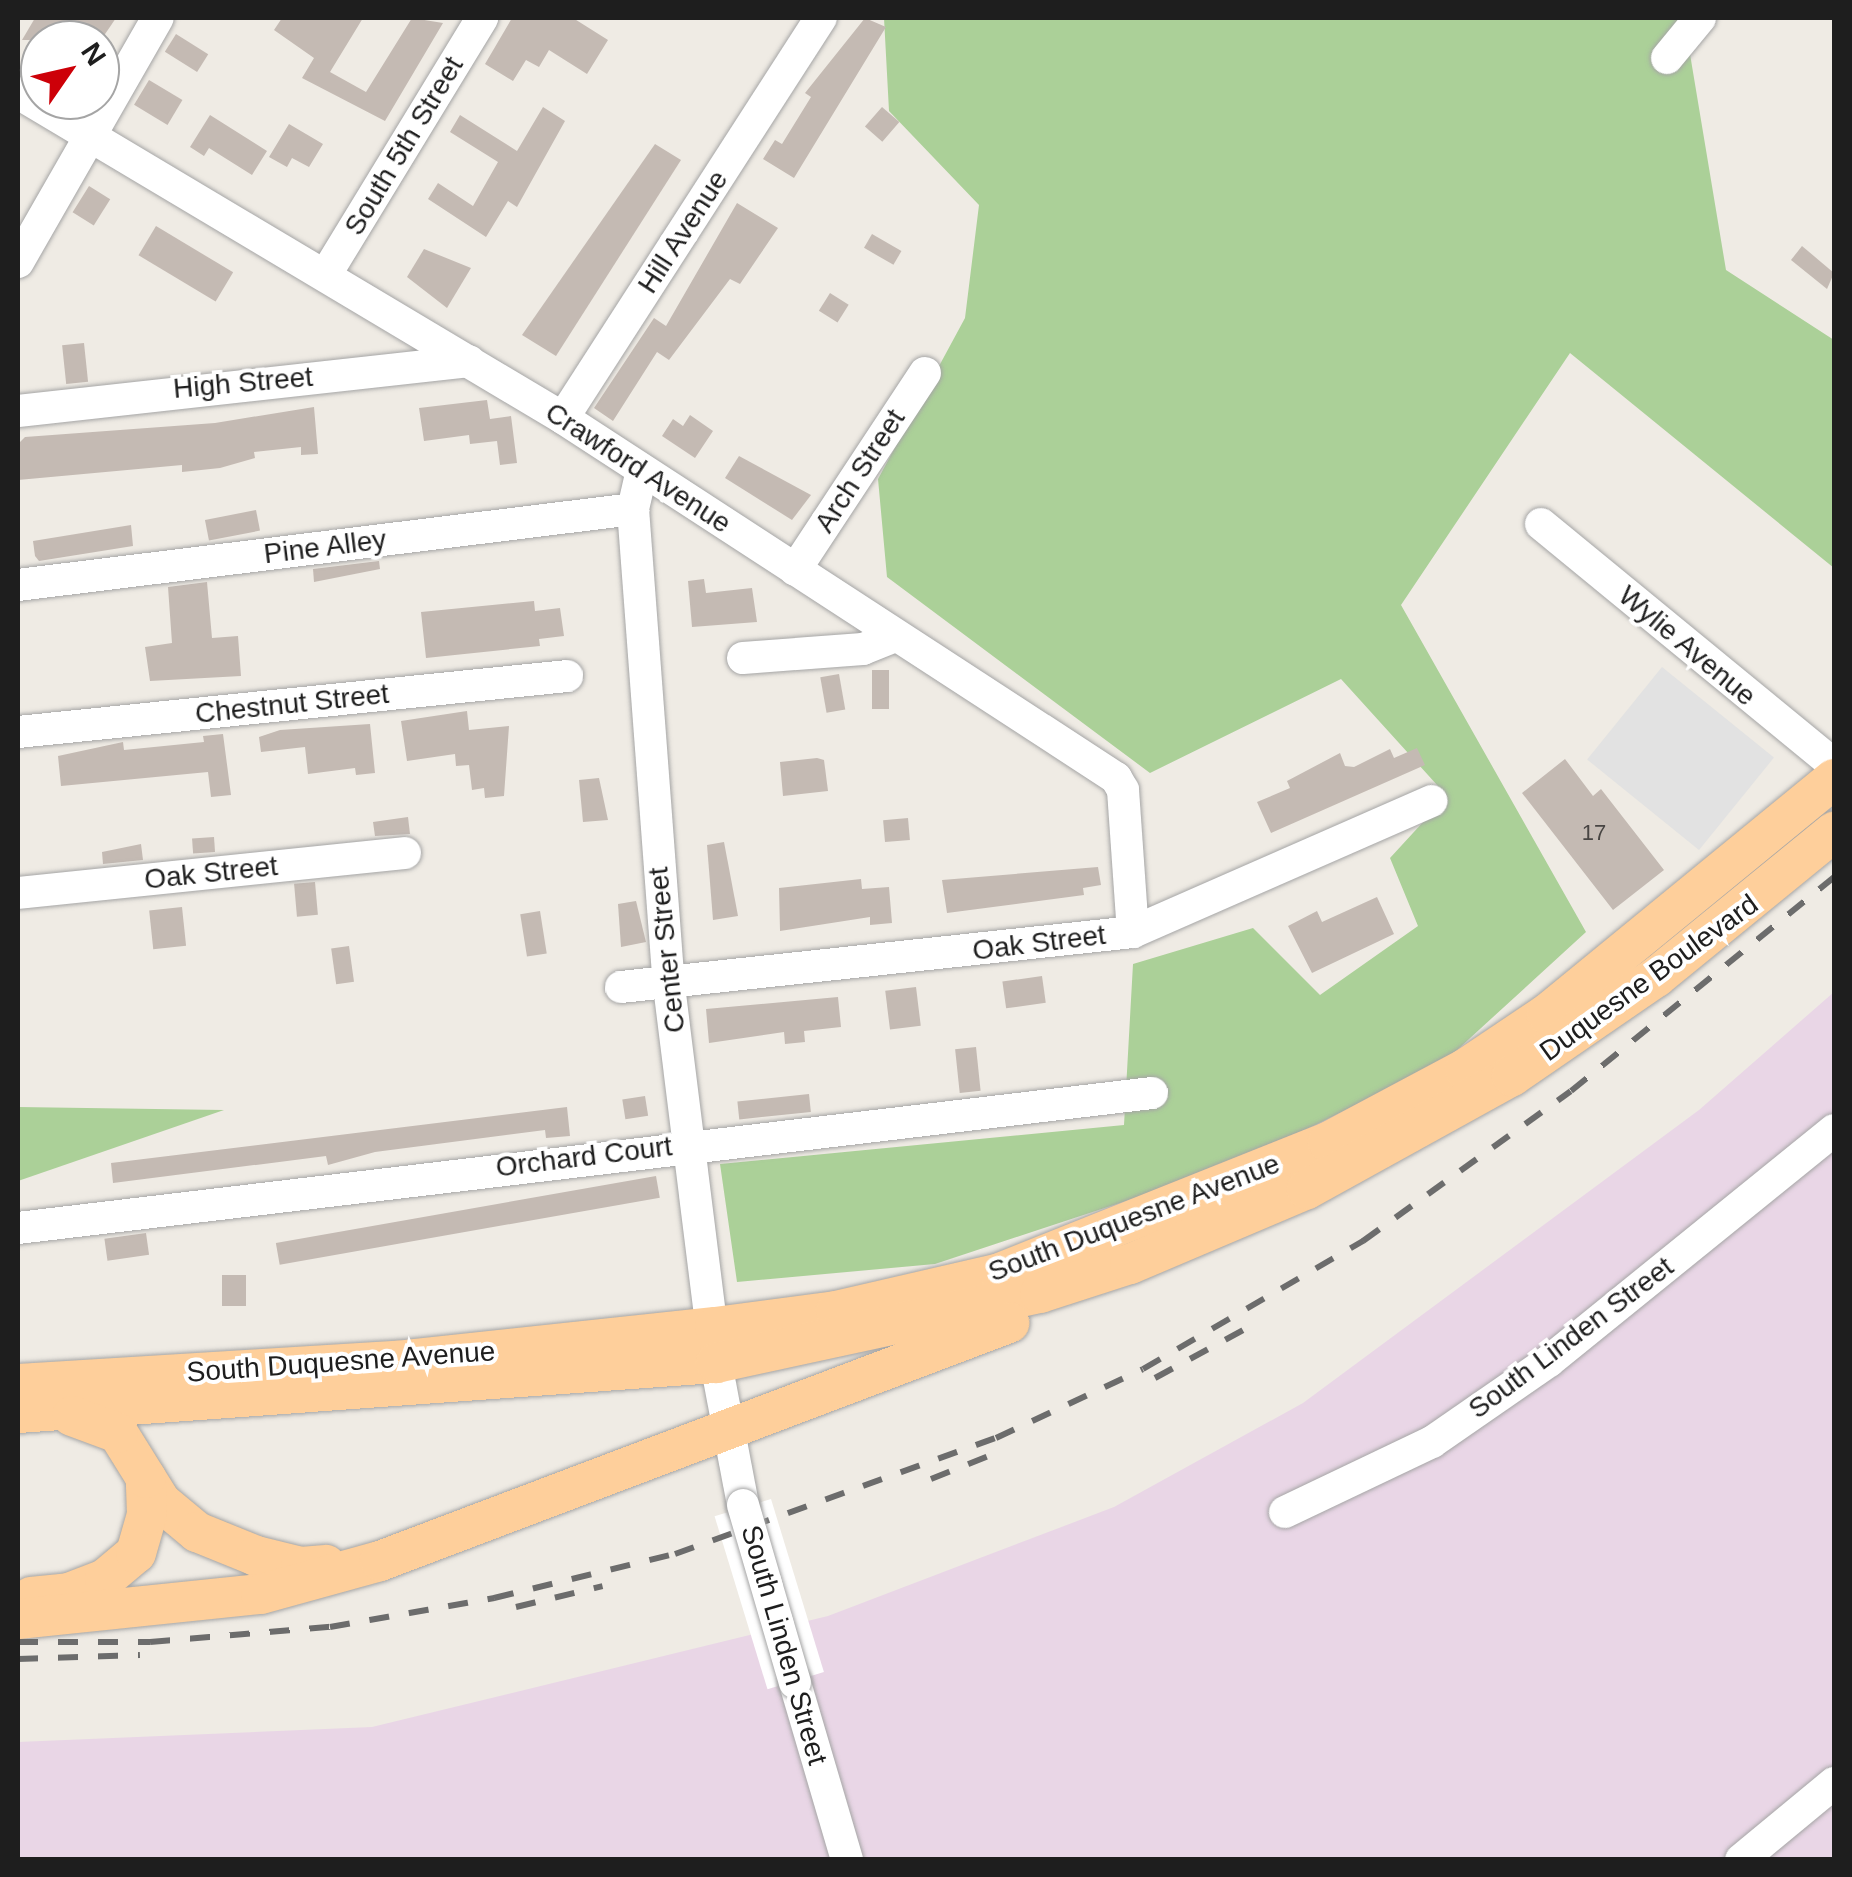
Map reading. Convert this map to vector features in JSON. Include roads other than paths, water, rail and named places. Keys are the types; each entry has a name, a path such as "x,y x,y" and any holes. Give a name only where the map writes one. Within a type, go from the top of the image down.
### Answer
{"main road":[{"name":"South Duquesne Avenue","path":"716,1345 836,1311 1000,1273 1328,1142 1465,1069 1547,1014 1834,778"},
{"name":"Duquesne Boulevard","path":"1454,1110 1584,1030 1834,832"},
{"name":"South Duquesne Avenue","path":"26,1402 716,1345 1040,1292 1130,1264 1307,1189 1454,1110"},
{"path":"18,1620 260,1594 380,1561 1120,1281 1307,1189"},
{"path":"26,1402 96,1420 118,1433 162,1502 197,1532 256,1556 301,1567 380,1561"},
{"path":"18,1598 69,1593 105,1579 136,1554 147,1516 146,1478"}],"street":[{"path":"18,262 158,18"},
{"name":"South 5th Street","path":"326,274 482,18"},
{"path":"1666,58 1700,18"},
{"name":"Hill Avenue","path":"563,418 812,31"},
{"name":"Crawford Avenue","path":"18,93 92,132 563,418 1116,778 1123,790 1133,932"},
{"name":"High Street","path":"18,411 469,361"},
{"name":"Arch Street","path":"795,570 925,373"},
{"name":"Center Street","path":"642,470 634,509 670,986 726,1429"},
{"name":"Pine Alley","path":"18,585 634,509"},
{"name":"Wylie Avenue","path":"1541,524 1834,765"},
{"path":"743,658 863,649 896,636"},
{"name":"Chestnut Street","path":"18,732 567,676"},
{"name":"Oak Street","path":"621,987 670,986 1133,932 1432,801"},
{"name":"Oak Street","path":"18,893 405,853"},
{"name":"Orchard Court","path":"18,1228 688,1144 1152,1093"},
{"name":"South Linden Street","path":"1285,1512 1462,1422 1549,1361 1834,1130"},
{"name":"South Linden Street","path":"726,1429 846,1860"},
{"path":"1742,1860 1834,1783"}],"railway":[{"path":"18,1642 150,1642 330,1627 494,1598 675,1554 996,1438 1143,1369 1363,1241 1571,1091 1834,877"},
{"path":"1155,1378 1260,1321"},
{"path":"931,1479 996,1453"},
{"path":"516,1607 603,1586"},
{"path":"18,1659 140,1655"}]}
